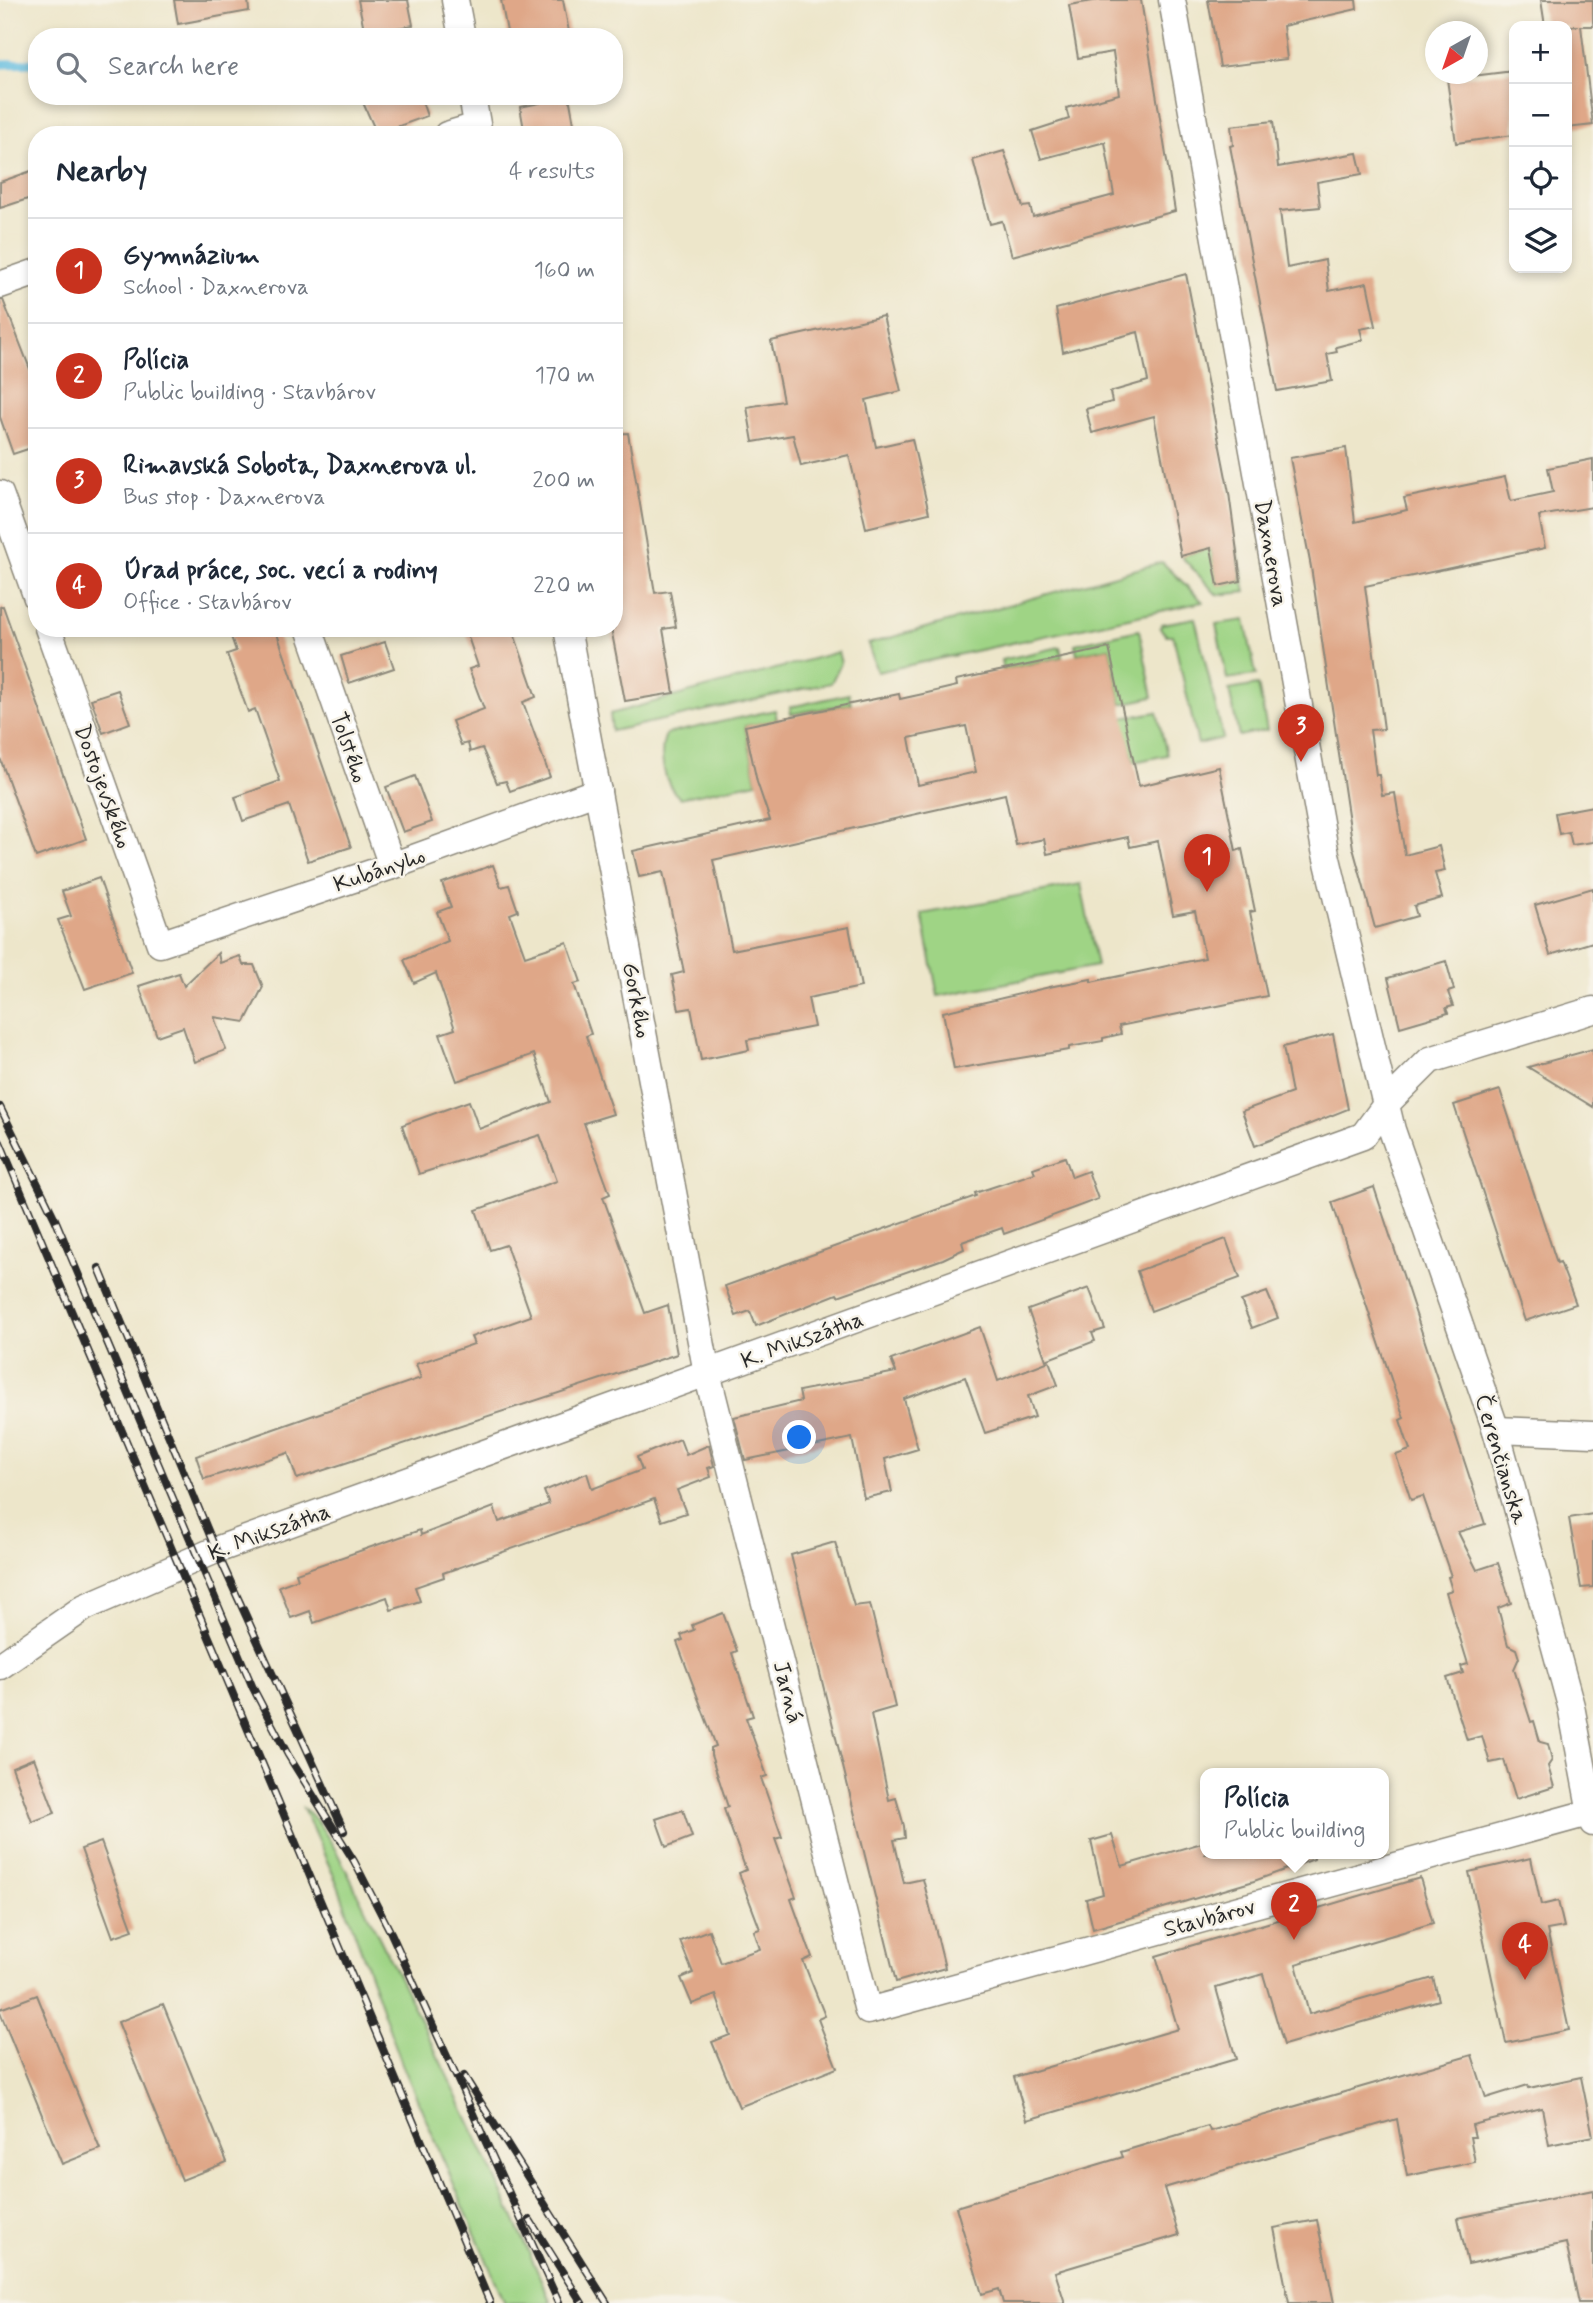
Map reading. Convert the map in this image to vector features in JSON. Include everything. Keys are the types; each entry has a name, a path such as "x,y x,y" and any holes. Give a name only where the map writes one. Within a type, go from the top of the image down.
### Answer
{"street":[{"path":"455,0 460,28"},
{"name":"Daxnerova","path":"1172,0 1325,850 1363,1017 1388,1102"},
{"path":"474,105 477,126"},
{"path":"0,285 28,275"},
{"path":"0,494 28,573"},
{"name":"Dostojevského","path":"51,637 160,944"},
{"name":"Tolstého","path":"312,637 392,866"},
{"name":"Gorkého","path":"570,637 707,1373"},
{"name":"Kubányho","path":"160,944 392,866 598,791"},
{"name":"K. Mikszátha","path":"0,1665 85,1607 216,1550 1363,1136 1388,1102 1430,1060 1593,1010"},
{"name":"Čerenčianska","path":"1388,1102 1392,1130 1496,1430 1571,1706 1592,1818"},
{"name":"Jarná","path":"707,1373 868,2011"},
{"path":"1496,1430 1593,1434"},
{"name":"Stavbárov","path":"868,2011 1410,1862 1592,1818"}],"green space":[{"path":"1236,541 1246,592 1217,595 1181,556 1211,548 1218,585 1241,582"},
{"path":"1162,562 1203,602 877,672 868,644"},
{"path":"1195,618 1223,738 1198,744 1173,635 1166,635 1160,628 1162,624"},
{"path":"1245,620 1256,675 1227,679 1216,624"},
{"path":"1139,630 1153,697 1121,704 1109,648 1077,654 1075,644"},
{"path":"1060,647 1062,657 1003,670 1001,660"},
{"path":"838,652 841,663 831,683 612,731 610,714"},
{"path":"1258,685 1267,730 1239,736 1229,690"},
{"path":"849,694 851,704 791,714 790,707"},
{"path":"775,710 777,720 745,726 757,782 680,798 674,792 666,777 662,759 666,734"},
{"path":"1157,712 1167,755 1134,762 1122,718"},
{"path":"1081,884 1097,966 938,996 922,914"},
{"path":"303,1808 321,1827 350,1877 464,2110 551,2303 505,2303 402,2064 337,1883"}],"building":[{"path":"174,0 248,0 249,11 178,24"},
{"path":"358,0 408,0 413,25 364,28"},
{"path":"501,0 563,0 568,28 506,28"},
{"path":"1099,0 1141,0 1175,211 1012,256 1002,221 990,224 973,160 1004,151 1023,207 1030,206 1033,217 1114,195 1105,142 1041,159 1032,131 1069,119 1066,108 1119,94 1113,52 1078,58 1069,5"},
{"path":"1208,0 1356,0 1357,9 1283,26 1287,59 1220,67"},
{"path":"1541,0 1593,0 1593,26 1581,26 1593,125 1572,127 1572,27 1579,26 1572,26 1572,21 1544,21"},
{"path":"1509,72 1509,136 1456,143 1448,84 1488,84 1488,74"},
{"path":"364,105 423,105 427,116 399,126 373,126"},
{"path":"571,105 574,126 523,126 520,107"},
{"path":"1273,121 1278,167 1357,153 1362,174 1317,182 1320,207 1280,211 1287,268 1325,260 1329,291 1367,283 1376,326 1360,329 1363,340 1336,347 1337,352 1327,354 1332,381 1277,391 1230,146 1233,145 1231,126"},
{"path":"28,172 28,199 0,208 0,182"},
{"path":"1186,274 1229,493 1241,581 1218,586 1211,548 1181,556 1154,416 1092,433 1086,409 1112,402 1110,392 1148,381 1138,332 1063,352 1056,309"},
{"path":"0,300 3,300 28,364 28,449 13,454 0,417"},
{"path":"883,316 901,391 866,400 876,447 912,439 929,513 866,528 849,455 801,466 793,435 753,442 747,407 783,401 771,341"},
{"path":"623,433 628,433 655,593 670,591 676,627 663,629 674,693 625,701 613,637 623,637"},
{"path":"1346,448 1355,522 1407,510 1404,498 1505,477 1511,501 1553,492 1548,468 1593,459 1593,507 1539,516 1545,548 1365,586 1384,729 1370,730 1376,775 1379,775 1382,795 1395,793 1405,855 1439,846 1445,871 1435,873 1442,898 1414,906 1417,916 1375,928 1353,848 1311,567 1290,458"},
{"path":"3,606 86,839 36,857 0,758 0,607"},
{"path":"231,637 278,637 351,847 308,861 289,805 243,821 235,797 280,781 255,709 248,712 227,654 236,651"},
{"path":"468,637 515,637 536,697 523,702 550,777 510,791 506,781 497,783 482,748 470,752 468,743 461,745 452,721 484,709 469,669 478,666"},
{"path":"385,642 394,668 349,683 341,656"},
{"path":"1109,648 1139,786 1219,767 1236,851 1242,849 1255,911 1250,912 1267,996 1119,1026 1121,1034 1103,1038 1103,1041 1069,1047 1069,1050 954,1069 943,1012 1054,986 1091,979 1091,982 1205,958 1195,911 1173,915 1158,841 1130,847 1128,837 1047,854 1044,839 1016,845 1005,794 713,860 732,950 849,927 861,987 808,998 814,1027 747,1040 749,1050 701,1060 691,1008 679,1010 672,975 684,972 663,872 639,877 633,851 770,820 757,782 745,726 899,694 900,699 923,694 957,686 956,680","holes":["966,726 976,772 918,785 909,738"]},
{"path":"118,690 130,723 103,733 91,699"},
{"path":"415,776 432,822 403,832 386,787"},
{"path":"1593,806 1593,842 1572,845 1569,832 1559,834 1555,813"},
{"path":"493,865 501,887 509,885 518,911 510,914 525,956 567,942 581,982 574,984 591,1034 586,1036 613,1114 584,1123 610,1194 603,1197 645,1313 668,1305 677,1354 297,1479 288,1453 204,1479 196,1456 421,1378 416,1364 474,1344 471,1337 531,1316 506,1245 490,1250 476,1210 557,1181 540,1135 419,1174 402,1125 469,1101 479,1129 551,1102 534,1054 457,1081 440,1034 455,1029 436,973 414,983 404,960 448,941 437,912 451,907 442,883"},
{"path":"99,878 132,973 85,989 58,920 71,916 62,891"},
{"path":"1593,888 1593,942 1550,955 1535,905"},
{"path":"218,953 220,963 240,956 243,965 254,965 263,987 245,1022 214,1017 226,1050 195,1062 183,1027 157,1036 139,986 179,973 184,986"},
{"path":"1446,961 1454,990 1448,992 1453,1006 1446,1008 1448,1013 1400,1027 1388,978"},
{"path":"1333,1034 1348,1109 1255,1146 1242,1111 1292,1093 1283,1047"},
{"path":"1593,1049 1593,1107 1528,1067"},
{"path":"1500,1090 1557,1263 1560,1262 1576,1304 1525,1321 1454,1105"},
{"path":"1065,1157 1072,1177 1088,1171 1098,1199 1004,1234 1002,1228 962,1242 964,1249 943,1259 838,1296 837,1294 756,1326 750,1311 736,1316 725,1286 976,1196 975,1193 1035,1173 1033,1168"},
{"path":"1374,1187 1485,1524 1458,1532 1477,1570 1498,1563 1511,1603 1498,1608 1508,1645 1516,1649 1519,1658 1514,1669 1531,1722 1534,1721 1540,1742 1548,1744 1552,1760 1548,1766 1554,1787 1516,1799 1504,1760 1490,1763 1482,1736 1467,1740 1447,1678 1463,1673 1461,1666 1468,1664 1446,1592 1452,1590 1448,1577 1451,1576 1423,1496 1411,1500 1396,1455 1410,1450 1400,1420 1404,1418 1332,1202"},
{"path":"1226,1239 1240,1278 1151,1311 1137,1271"},
{"path":"1089,1288 1105,1329 1092,1333 1095,1341 1046,1360 1028,1310"},
{"path":"1267,1292 1278,1318 1252,1328 1241,1301"},
{"path":"980,1327 998,1381 1049,1361 1058,1385 1028,1396 1035,1417 985,1433 965,1377 904,1399 918,1449 885,1459 892,1492 864,1498 852,1438 745,1460 734,1417 801,1401 799,1391 896,1372 891,1360"},
{"path":"680,1439 686,1455 709,1445 714,1466 708,1468 711,1477 677,1490 686,1513 662,1521 654,1499 443,1573 444,1577 415,1587 420,1601 391,1610 387,1597 314,1623 310,1611 291,1618 279,1586 298,1579 296,1573 420,1530 421,1535 494,1507 499,1522 549,1504 544,1491 587,1473 592,1489 642,1470 637,1457"},
{"path":"1593,1514 1593,1587 1581,1588 1569,1518"},
{"path":"835,1542 854,1606 870,1604 895,1707 871,1714 889,1800 896,1798 904,1826 905,1838 894,1840 904,1883 923,1879 945,1968 896,1982 791,1555"},
{"path":"723,1613 737,1651 732,1653 753,1716 746,1718 767,1776 761,1778 782,1837 775,1839 796,1897 791,1899 812,1957 803,1961 825,2016 818,2019 837,2068 739,2107 712,2042 730,2035 716,1995 692,2004 681,1978 693,1973 680,1941 709,1930 721,1963 760,1949 754,1931 760,1929 739,1873 746,1870 724,1809 728,1807 711,1755 711,1748 716,1746 677,1642 683,1640 681,1635 694,1630 692,1625"},
{"path":"34,1758 55,1813 32,1822 12,1767"},
{"path":"683,1810 692,1837 666,1847 656,1819"},
{"path":"1112,1835 1122,1866 1200,1843 1200,1859 1314,1859 1254,1881 1093,1929 1086,1899 1103,1894 1091,1841"},
{"path":"101,1842 133,1930 113,1937 81,1849"},
{"path":"1531,1858 1541,1905 1558,1901 1564,1927 1547,1930 1569,2030 1506,2043 1469,1872"},
{"path":"1420,1878 1433,1923 1296,1964 1309,2014 1433,1978 1439,2000 1284,2045 1263,1974 1216,1988 1236,2059 1027,2120 1014,2077 1178,2029 1156,1956"},
{"path":"37,1995 100,2149 62,2164 0,2012 0,2009"},
{"path":"163,2004 227,2162 182,2180 118,2022"},
{"path":"1472,2055 1486,2098 1528,2085 1529,2088 1581,2077 1593,2136 1549,2145 1542,2108 1472,2125 1475,2137 1470,2137 1475,2162 1407,2176 1397,2119 1164,2188 1179,2235 1055,2272 1065,2303 1003,2303 999,2289 982,2294 956,2207 1123,2157 1121,2152 1208,2126 1210,2131"},
{"path":"1593,2190 1593,2303 1579,2303 1566,2243 1468,2264 1458,2218"},
{"path":"1317,2220 1334,2303 1289,2303 1274,2228"}],"waterway":[{"path":"0,64 28,63"}],"railway":[{"path":"0,1107 55,1219 253,1688 288,1755 354,1861 391,1933 559,2303"},
{"path":"0,1142 490,2303"},
{"path":"99,1268 216,1550 344,1831"},
{"path":"464,2076 607,2303"},
{"path":"530,2220 582,2303"}],"place":[{"name":"Rimavská Sobota, Daxnerova ul.","path":"1301,762"},
{"name":"Gymnázium","path":"1207,892"},
{"name":"Polícia","path":"1294,1940"},
{"name":"Úrad práce, soc. vecí a rodiny","path":"1525,1980"}]}
